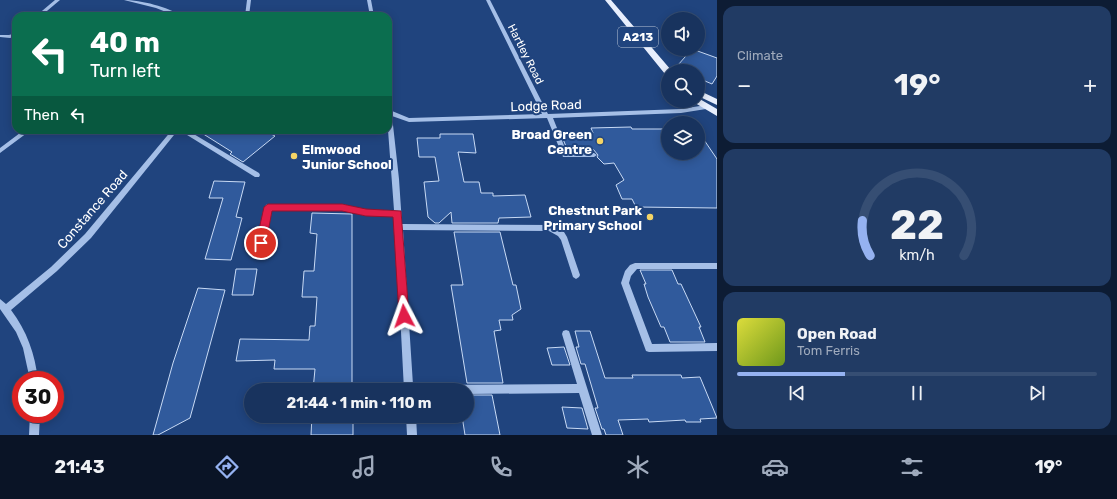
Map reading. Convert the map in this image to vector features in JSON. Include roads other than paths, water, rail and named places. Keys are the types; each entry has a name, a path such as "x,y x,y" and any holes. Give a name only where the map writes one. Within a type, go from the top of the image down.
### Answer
{"main road":[{"name":"A213","path":"608,0 661,64"},
{"path":"705,96 717,102"},
{"path":"706,106 717,113"}],"street":[{"path":"43,12 58,0"},
{"path":"126,0 157,7 170,12"},
{"path":"248,12 249,0"},
{"path":"369,0 371,12"},
{"name":"Hartley Road","path":"488,0 548,116 565,155 594,155"},
{"path":"0,36 12,36"},
{"name":"Lodge Road","path":"392,114 409,120 415,120 681,111 706,106"},
{"path":"0,152 23,134"},
{"name":"Constance Road","path":"3,306 54,269 83,242 171,134"},
{"path":"189,134 257,175"},
{"path":"391,134 398,213 409,383"},
{"path":"258,255 268,207 342,207 366,213 398,213"},
{"path":"398,227 550,228 561,234 564,238 576,275"},
{"path":"717,266 635,266 626,276 625,283 649,348 717,347"},
{"path":"3,306 22,331 32,371"},
{"path":"566,334 597,435"},
{"path":"474,389 583,388"},
{"path":"34,435 35,423"},
{"path":"411,423 412,435"}],"place":[{"name":"Broad Green Centre","path":"600,141"},
{"name":"Elmwood Junior School","path":"294,156"},
{"name":"Chestnut Park Primary School","path":"650,217"}]}
